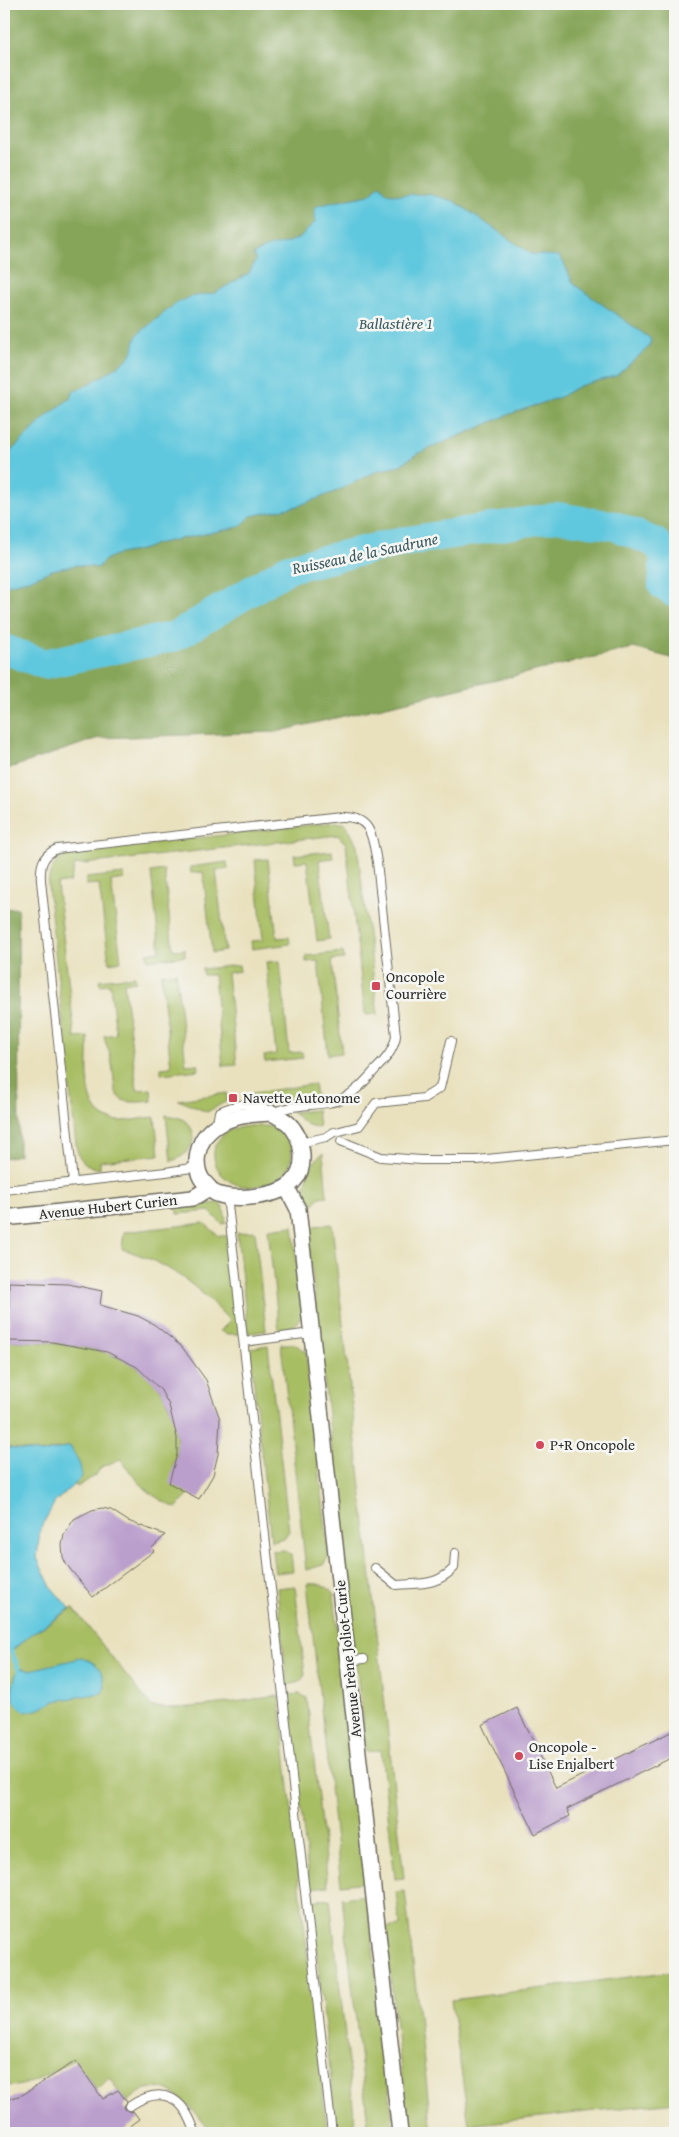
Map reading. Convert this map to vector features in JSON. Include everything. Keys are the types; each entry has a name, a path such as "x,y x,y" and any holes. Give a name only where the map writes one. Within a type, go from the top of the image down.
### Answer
{"street":[{"path":"269,1113 289,1124 300,1142 302,1162 295,1181 286,1188 256,1197 216,1194 202,1180 197,1167 198,1149 217,1124 224,1120 269,1113"},
{"name":"Avenue Hubert Curien","path":"4,1218 193,1198 210,1188"},
{"name":"Avenue Irène Joliot-Curie","path":"286,1188 298,1210 400,2133"}],"lane":[{"path":"73,1182 40,876 42,861 51,851 340,817 359,819 367,825 372,837 377,862 396,1036 395,1044 360,1088 343,1099 283,1108 269,1113"},
{"path":"300,1142 326,1137 337,1131 359,1126 376,1103 424,1098 440,1088 451,1042"},
{"path":"326,1137 381,1157 430,1160 477,1160 675,1140"},
{"path":"4,1190 197,1167"},
{"path":"227,1196 332,2133"},
{"path":"244,1342 311,1333"},
{"path":"375,1568 396,1584 436,1581 444,1578 454,1568 455,1553"},
{"path":"348,1662 364,1659"},
{"path":"130,2106 148,2095 168,2095 183,2107 190,2116 195,2133"}],"green space":[{"path":"4,4 675,4 675,659 633,648 276,732 99,738 4,770"},
{"path":"336,822 346,824 357,845 378,1014 365,1015 346,844 338,835 75,865 70,882 57,884 75,1038 88,1037 88,1075 92,1101 98,1111 107,1118 128,1121 155,1117 159,1155 100,1161 100,1169 83,1162 78,1155 76,1145 48,886 51,870 60,859 70,853"},
{"path":"332,851 333,858 319,860 329,939 317,941 307,861 295,862 294,855"},
{"path":"268,859 277,938 289,937 290,944 252,949 251,941 263,940 255,860"},
{"path":"227,862 228,869 216,870 225,951 212,953 203,872 191,873 190,867"},
{"path":"164,870 173,950 185,949 185,956 148,960 147,953 160,951 151,872"},
{"path":"124,874 124,879 111,881 121,961 109,963 99,884 86,885 86,878"},
{"path":"18,908 19,1155 4,1158 4,909"},
{"path":"343,952 344,959 332,960 342,1053 328,1055 318,961 306,962 306,956"},
{"path":"280,961 289,1053 302,1052 303,1058 265,1062 264,1056 276,1054 266,962"},
{"path":"239,965 240,971 227,973 237,1065 223,1066 214,975 203,975 202,969"},
{"path":"176,972 186,1065 198,1064 199,1070 161,1074 161,1068 171,1067 161,974"},
{"path":"135,976 136,981 124,983 137,1090 151,1089 152,1101 128,1101 121,1099 117,1095 110,1056 104,1036 116,1034 110,984 100,985 99,980"},
{"path":"314,1084 316,1097 276,1102 264,1099 248,1099 248,1094"},
{"path":"227,1093 227,1101 207,1112 178,1100"},
{"path":"317,1110 319,1127 307,1124 292,1112"},
{"path":"166,1115 185,1121 193,1133 192,1145 178,1159 171,1161"},
{"path":"250,1126 269,1127 280,1130 285,1134 291,1145 292,1157 288,1169 278,1179 256,1186 243,1186 231,1182 222,1175 216,1166 215,1146 221,1137 233,1129"},
{"path":"323,1153 327,1196 320,1197 306,1213 305,1188 307,1180 312,1165"},
{"path":"219,1203 224,1209 226,1223 222,1224 209,1211 177,1214 176,1207"},
{"path":"204,1223 219,1236 228,1236 239,1334 227,1334 220,1331 230,1321 194,1286 168,1268 122,1249 124,1232"},
{"path":"332,1224 404,1878 395,1879 381,1750 366,1752 307,1227"},
{"path":"293,1226 302,1314 295,1325 279,1330 268,1229"},
{"path":"255,1231 266,1331 248,1333 237,1233"},
{"path":"9,1341 81,1347 105,1353 128,1362 147,1375 162,1393 172,1416 177,1443 174,1468 190,1494 176,1508 151,1494 121,1459 101,1467 96,1475 77,1487 75,1484 82,1477 58,1448 42,1453 4,1447 4,1371"},
{"path":"281,1344 294,1344 306,1351 329,1556 323,1565 306,1570"},
{"path":"268,1345 289,1531 284,1538 271,1541 250,1348"},
{"path":"283,1550 291,1554 293,1571 275,1573 272,1551"},
{"path":"307,1584 322,1585 334,1594 365,1882 341,1885"},
{"path":"295,1586 305,1675 300,1682 287,1685 277,1588"},
{"path":"73,1608 151,1706 162,1708 194,1707 279,1696 327,2133 212,2133 192,2109 167,2090 147,2089 127,2102 109,2078 97,2090 74,2059 32,2082 23,2085 4,2085 4,1646 11,1651 33,1633"},
{"path":"300,1694 307,1698 328,1886 310,1888 288,1695"},
{"path":"405,1891 432,2133 409,2133 385,1928 400,1926 396,1892"},
{"path":"367,1895 394,2133 369,2133 342,1898"},
{"path":"330,1899 356,2133 337,2133 311,1901"},
{"path":"675,1971 675,2102 469,2125 451,2000"}],"water":[{"name":"Ballastière 1","path":"380,185 387,193 399,195 428,194 454,201 531,254 559,256 575,285 651,339 649,347 616,376 579,386 560,397 510,414 419,453 398,466 377,471 337,491 298,506 251,516 241,526 234,528 155,544 148,548 117,555 103,562 98,568 77,565 52,570 31,579 4,586 4,458 47,416 72,397 73,392 103,376 125,361 132,353 138,334 175,304 190,297 215,293 249,273 256,259 253,255 265,248 300,237 315,222 315,208 320,205 369,195"},
{"path":"70,1446 80,1465 82,1477 55,1502 40,1529 37,1558 51,1587 70,1609 33,1633 11,1651 4,1646 4,1447 42,1453"},
{"path":"81,1658 96,1664 101,1671 105,1687 102,1693 55,1701 40,1709 26,1712 15,1703 12,1693 18,1668 30,1670"}],"building":[{"path":"9,1282 68,1284 102,1291 100,1305 138,1316 155,1325 182,1347 206,1380 220,1419 218,1454 213,1475 199,1499 169,1483 177,1454 177,1438 169,1405 160,1389 137,1367 107,1352 52,1342 9,1341"},
{"path":"102,1508 111,1510 128,1521 165,1535 152,1548 154,1551 93,1597 66,1564 62,1545 64,1535 74,1519 92,1510"},
{"name":"Oncopole - Lise Enjalbert","path":"517,1708 556,1788 675,1730 675,1756 567,1809 570,1816 535,1834 482,1725"},
{"path":"76,2061 103,2099 118,2090 127,2102 124,2106 125,2109 130,2112 133,2111 139,2119 120,2133 4,2133 4,2100 22,2095"}],"waterway":[{"name":"Ruisseau de la Saudrune","path":"4,649 44,664 176,636 289,568 396,543 557,517 615,526 656,543 665,555 663,585 675,593"},
{"path":"11,1651 18,1668"}],"place":[{"name":"Oncopole Courrière","path":"376,986"},
{"name":"Navette Autonome","path":"233,1098"},
{"name":"P+R Oncopole","path":"540,1445"},
{"name":"Oncopole - Lise Enjalbert","path":"519,1756"}]}
